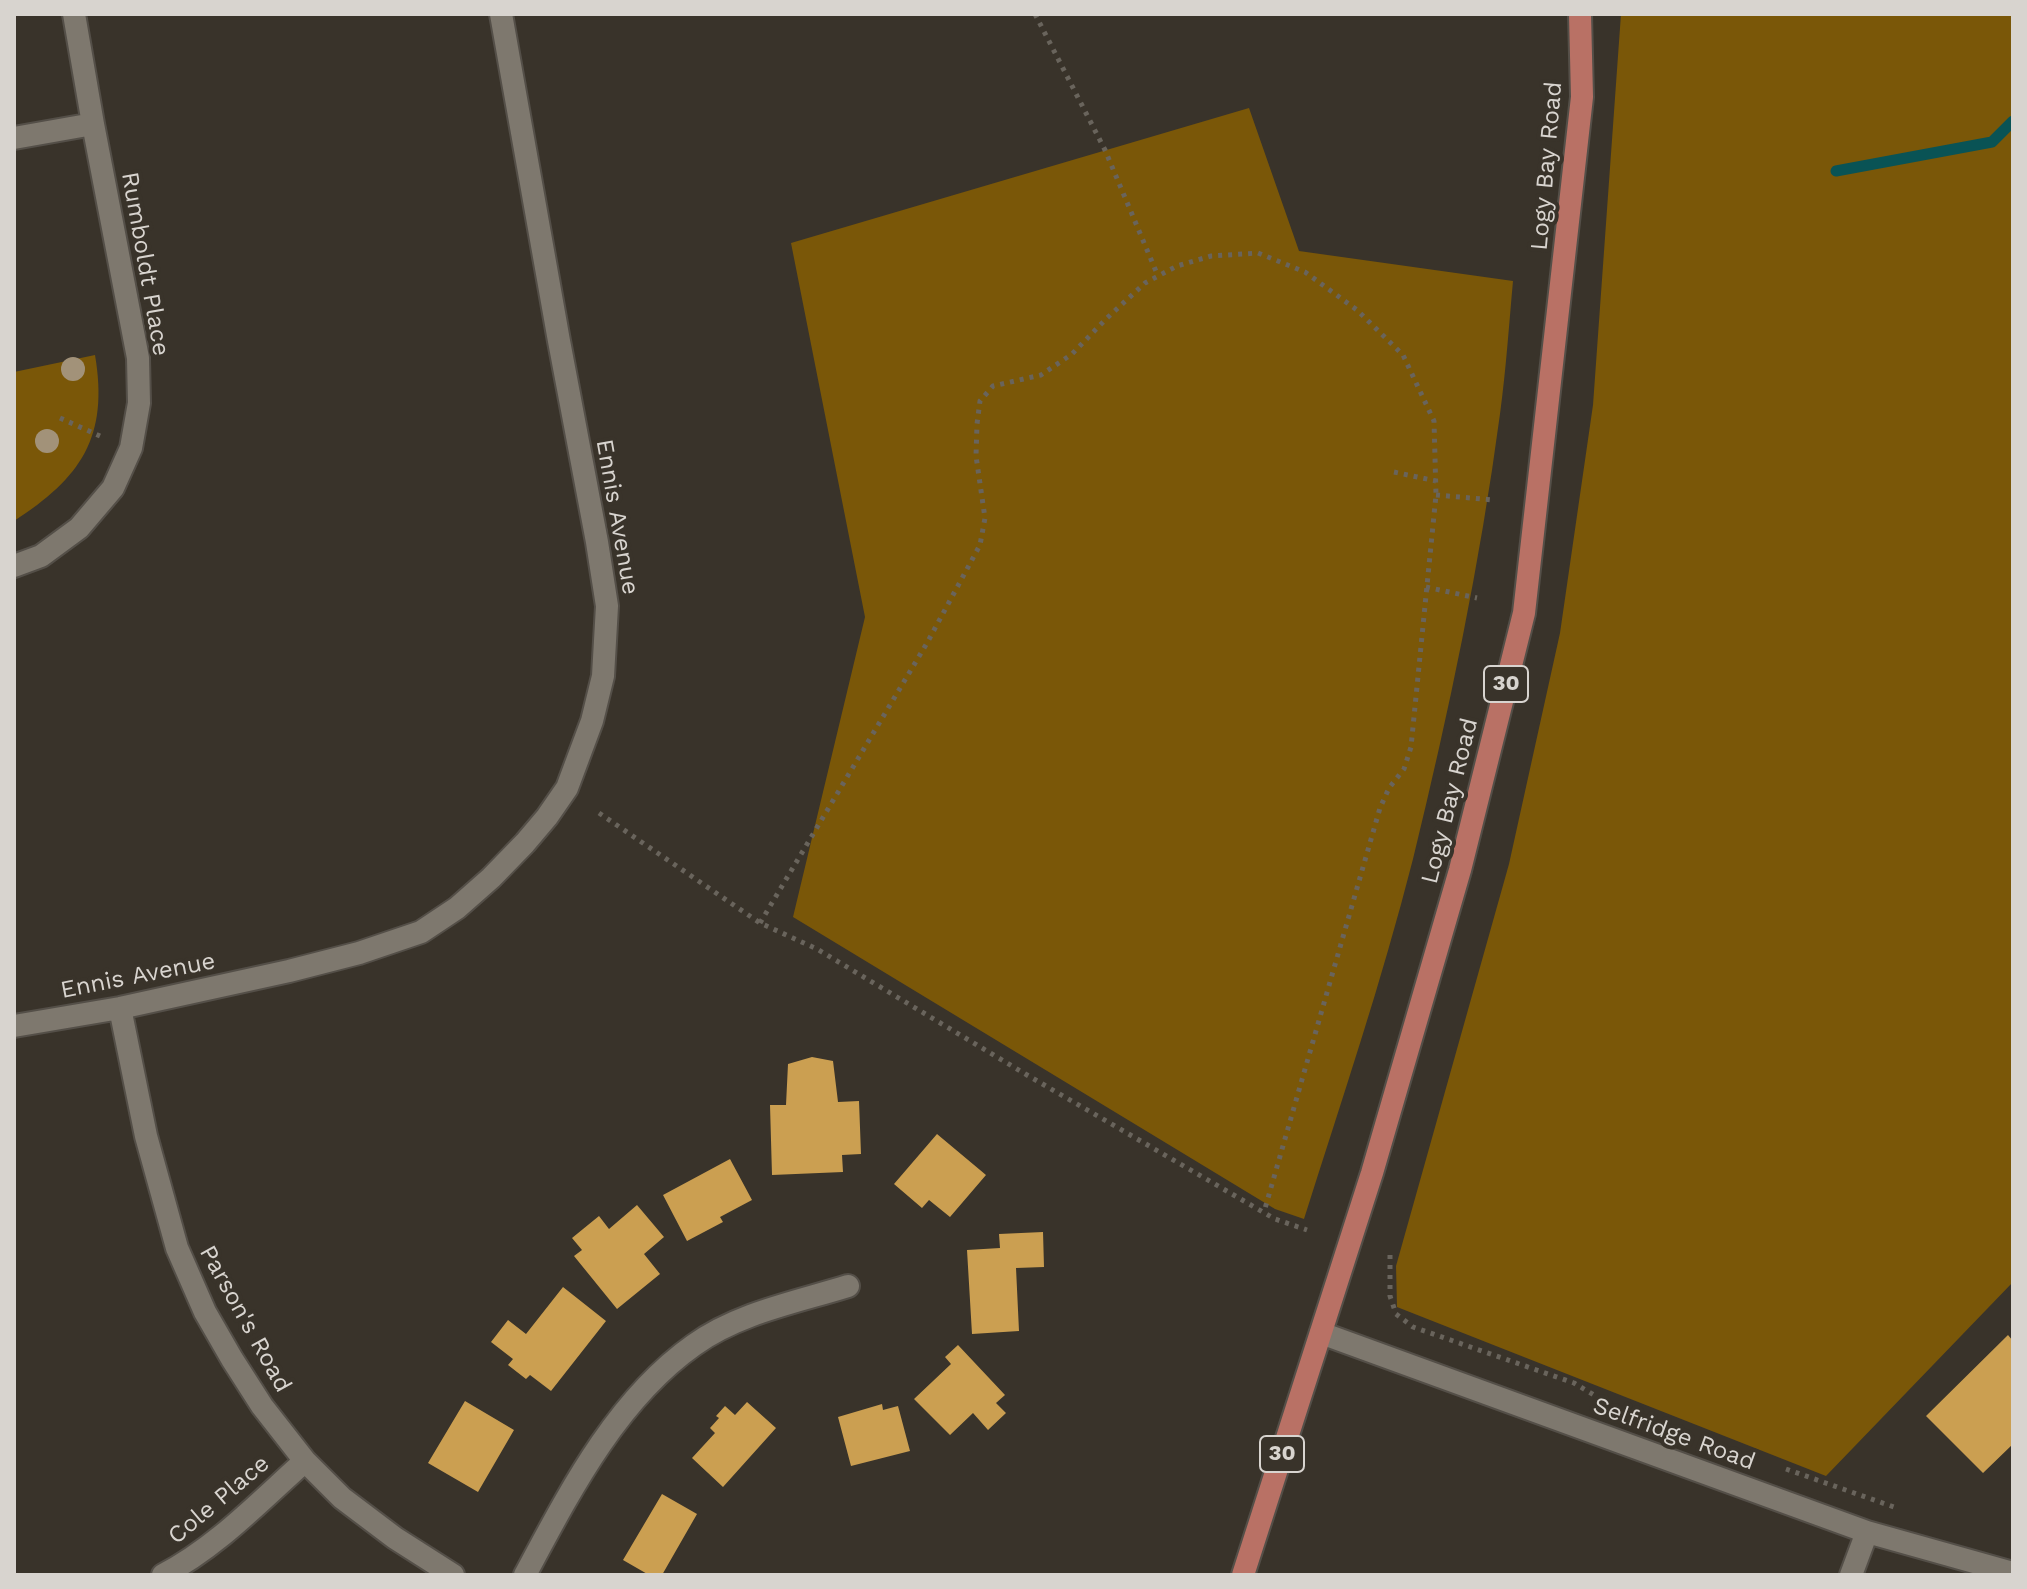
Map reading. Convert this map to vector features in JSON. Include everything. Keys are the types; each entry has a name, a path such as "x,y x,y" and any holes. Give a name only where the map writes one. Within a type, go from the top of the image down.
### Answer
{"main road":[{"name":"Logy Bay Road","path":"1243,1575 1372,1173 1460,870 1524,613 1582,97 1580,14"}],"street":[{"name":"Rumboldt Place","path":"14,566 41,556 79,528 113,488 131,448 139,403 138,358 74,14"},
{"name":"Ennis Avenue","path":"14,1026 120,1008 289,971 359,953 421,932 457,908 491,878 547,817 567,788 592,721 603,676 607,606 553,311 506,15"},
{"path":"14,138 93,124"},
{"name":"Parson's Road","path":"120,1008 146,1136 177,1248 205,1312 232,1359 262,1406 305,1461 342,1498 395,1538 453,1575"},
{"path":"525,1575 579,1475 634,1401 664,1371 695,1344 730,1325 848,1286"},
{"name":"Selfridge Road","path":"1321,1333 1867,1532 2013,1573"},
{"name":"Cole Place","path":"163,1575 225,1534 305,1461"},
{"path":"1851,1575 1867,1532"}],"path":[{"path":"1035,14 1105,150 1158,276"},
{"path":"760,923 919,656 980,545 985,518 976,456 980,401 993,386 1041,375 1072,354 1145,283 1177,266 1211,256 1258,253 1305,272 1357,310 1403,355 1434,421 1436,495 1411,747 1404,769 1389,788 1380,808 1264,1212"},
{"path":"60,418 100,436"},
{"path":"1394,472 1436,481"},
{"path":"1436,495 1494,500"},
{"path":"1426,587 1477,598"},
{"path":"599,813 760,923 817,949 1275,1219 1307,1230"},
{"path":"1390,1255 1390,1296 1396,1314 1413,1327 1574,1383 1612,1407"},
{"path":"1776,1465 1900,1509"}],"shaded area":[{"path":"1621,14 2013,14 2013,1282 1826,1476 1397,1307 1396,1266 1509,864 1560,633 1593,405"},
{"path":"1249,108 1299,251 1513,281 1492,470 1439,749 1388,950 1304,1219 1275,1209 793,917 865,617 791,243"},
{"path":"95,355 98,409 85,453 57,488 14,521 14,372"}],"building":[{"path":"812,1057 833,1061 838,1102 859,1101 861,1154 842,1155 843,1172 772,1175 770,1105 786,1105 788,1064"},
{"path":"937,1134 986,1175 950,1217 929,1200 922,1208 894,1184"},
{"path":"730,1159 752,1200 720,1217 723,1222 687,1241 663,1195"},
{"path":"637,1205 664,1237 644,1254 660,1274 617,1309 574,1256 582,1250 572,1238 599,1216 609,1229"},
{"path":"1043,1232 1044,1267 1016,1268 1019,1331 972,1334 967,1250 1000,1248 999,1234"},
{"path":"563,1287 606,1321 551,1391 530,1375 526,1379 508,1365 513,1359 491,1342 508,1320 526,1334"},
{"path":"2008,1335 2013,1341 2013,1444 1983,1473 1926,1416"},
{"path":"958,1345 1005,1395 996,1403 1006,1413 988,1430 973,1413 950,1435 914,1399 951,1364 945,1357"},
{"path":"465,1401 514,1430 478,1492 428,1463"},
{"path":"747,1402 776,1428 723,1487 692,1458 715,1433 710,1428 725,1406 735,1415"},
{"path":"882,1404 883,1410 898,1406 910,1451 851,1466 838,1417"},
{"path":"662,1494 697,1514 662,1575 649,1575 623,1560"}],"waterway":[{"path":"1836,171 1992,142 2013,121"}]}
